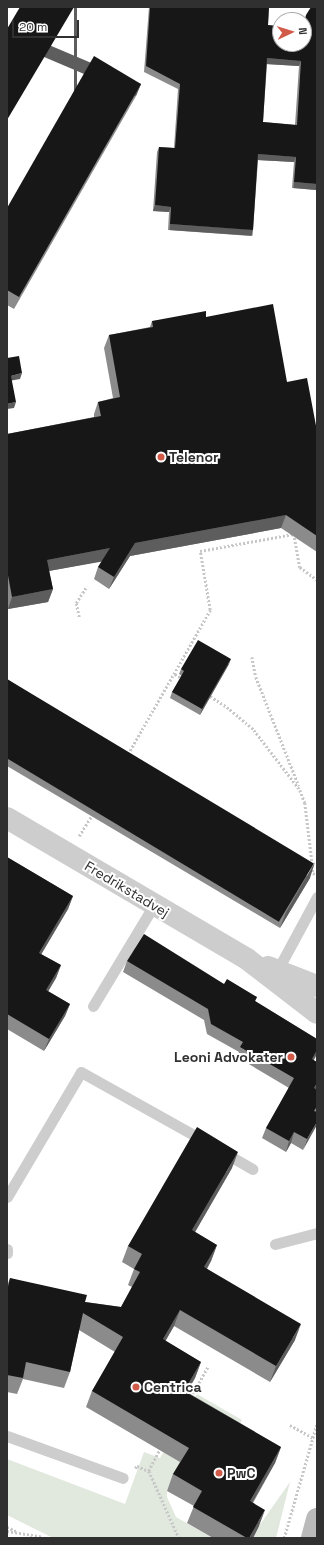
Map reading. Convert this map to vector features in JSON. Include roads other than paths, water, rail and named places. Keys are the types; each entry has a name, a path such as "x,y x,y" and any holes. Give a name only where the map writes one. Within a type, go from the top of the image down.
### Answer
{"street":[{"name":"Fredrikstadvej","path":"7,818 247,959 317,1013"},
{"name":"Fredrikstadvej","path":"247,959 317,986"},
{"path":"312,1538 317,1519"}],"lane":[{"path":"277,971 317,897"},
{"path":"93,1006 154,905"},
{"path":"7,1197 80,1072 253,1169"},
{"path":"275,1244 317,1233"},
{"path":"7,1249 7,1254"},
{"path":"7,1436 123,1478"}],"place":[{"name":"Telenor","path":"161,457"},
{"name":"Leoni Advokater","path":"291,1057"},
{"name":"Centrica","path":"136,1387"},
{"name":"PwC","path":"219,1473"}]}
